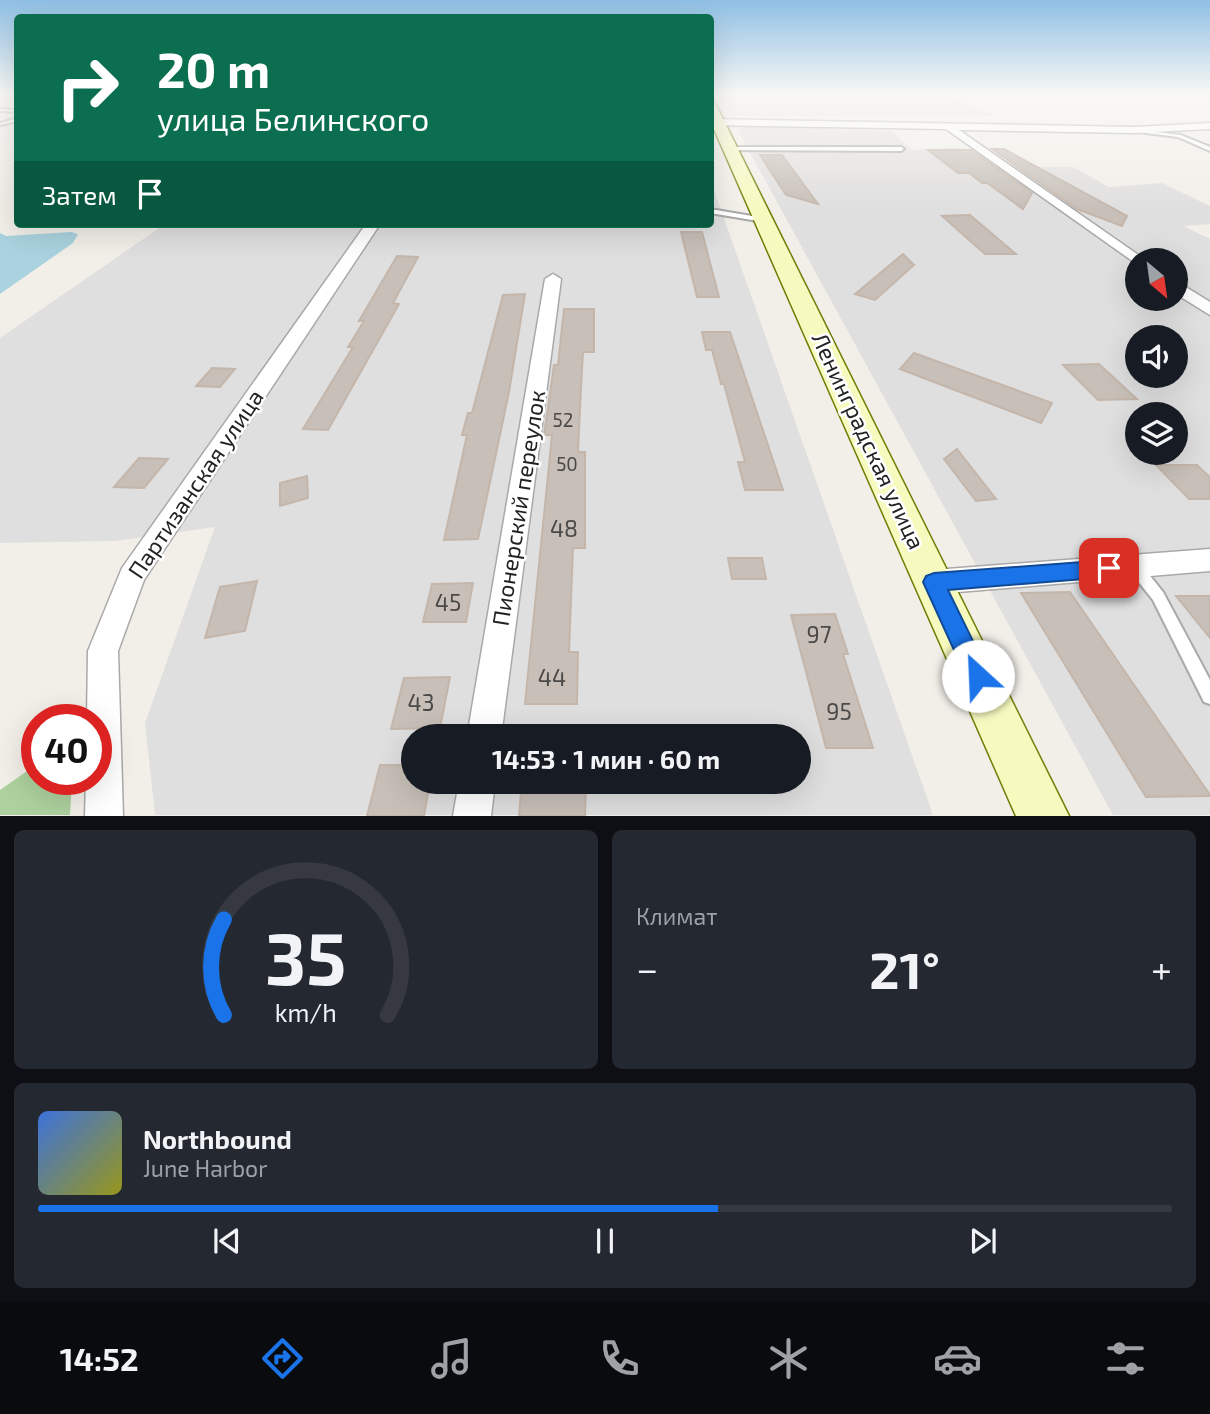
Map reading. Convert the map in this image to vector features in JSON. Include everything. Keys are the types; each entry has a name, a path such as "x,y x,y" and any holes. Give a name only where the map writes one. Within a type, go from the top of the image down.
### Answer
{"street":[{"name":"Ленинградская улица","path":"722,133 1043,816"},
{"path":"958,133 1125,250"},
{"name":"Партизанская улица","path":"104,816 103,651 132,576 370,228"},
{"name":"Пионерский переулок","path":"486,724 553,279"},
{"path":"1188,294 1210,310"},
{"path":"934,582 1210,560"},
{"path":"472,816 475,794"}],"lane":[{"path":"780,133 901,149"},
{"path":"1157,133 1179,136 1210,149"},
{"path":"714,212 764,220"},
{"path":"1134,566 1158,596 1210,696"}],"shaded area":[{"path":"739,133 894,133 912,150 958,148 987,167 1073,167 1109,187 1162,183 1210,206 1210,224 1183,226 1210,239 1210,815 1113,815"},
{"path":"714,190 933,815 155,815 145,723 215,527 115,541 0,543 0,338 159,228 714,228"}],"green space":[{"path":"21,775 21,795 71,795 70,815 0,815 0,790"}],"water":[{"path":"71,232 78,234 73,243 0,294 0,233 6,236"}],"building":[{"path":"992,149 1004,149 1127,216 1122,226 1077,209"},
{"path":"928,150 971,150 1032,193 1023,209 969,173 958,173"},
{"path":"760,155 782,155 818,204 786,195"},
{"path":"970,215 1016,254 985,254 942,216"},
{"path":"681,232 702,232 719,297 697,297"},
{"path":"903,254 914,265 875,300 855,294"},
{"path":"397,256 418,257 393,303 399,304 328,430 303,429 353,347 348,347 364,321 359,321"},
{"path":"525,294 509,392 478,539 444,540 467,435 462,435 468,413 472,413 503,295"},
{"path":"564,309 594,309 594,352 583,352 578,452 585,452 585,548 573,548 569,652 578,652 577,704 525,704 552,435 544,435 554,365 558,365"},
{"path":"702,332 730,332 783,490 745,490 738,462 745,462 724,384 721,384 712,350 706,350"},
{"path":"914,353 1052,403 1041,423 900,369"},
{"path":"1099,364 1137,399 1098,400 1063,365"},
{"path":"212,368 235,369 220,387 196,386"},
{"path":"957,449 996,499 976,501 944,459"},
{"path":"139,458 168,459 144,488 114,487"},
{"path":"1156,465 1197,465 1210,477 1210,499 1189,499"},
{"path":"307,476 308,498 280,506 280,483"},
{"path":"728,558 762,558 766,579 732,579"},
{"path":"257,581 245,631 205,638 220,587"},
{"path":"473,583 466,622 423,622 432,584"},
{"path":"1070,592 1210,796 1146,797 1021,593"},
{"path":"1176,596 1210,596 1210,638"},
{"path":"835,614 848,654 843,654 873,748 826,748 791,615"},
{"path":"450,677 441,724 401,724 401,729 391,729 404,678"},
{"path":"380,765 401,765 401,794 428,794 424,816 367,816"},
{"path":"521,794 586,794 585,816 519,816"}],"route":[{"path":"978,676 934,582 1109,568"}]}
